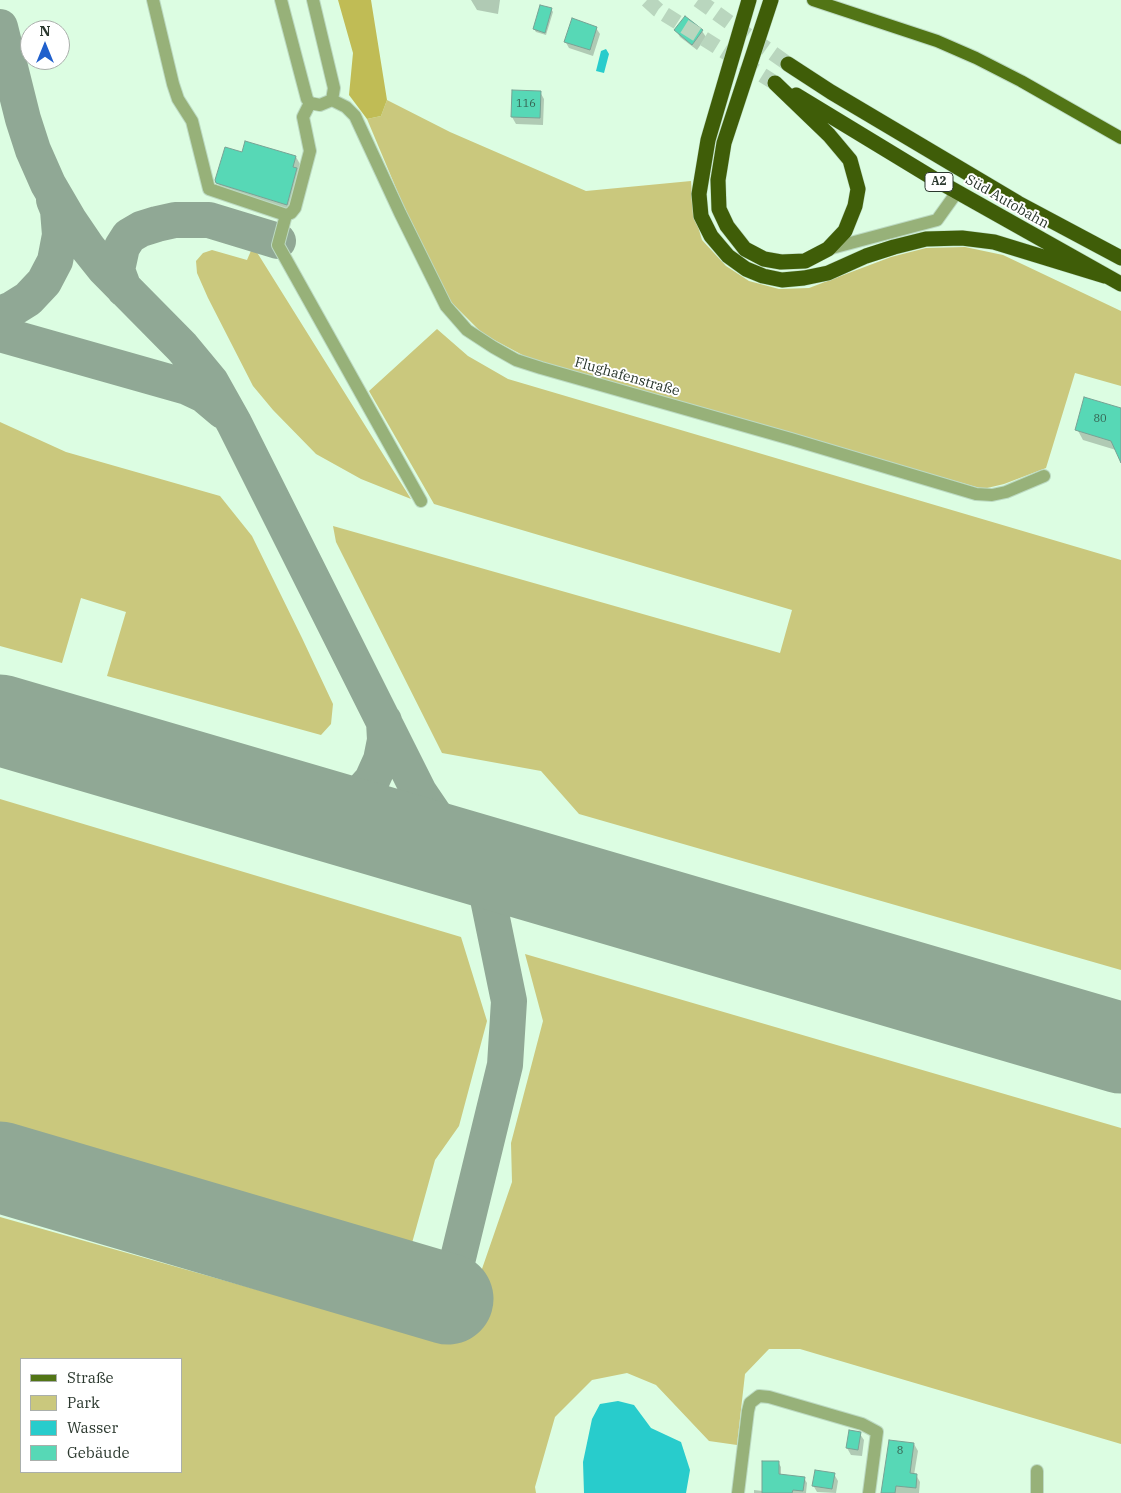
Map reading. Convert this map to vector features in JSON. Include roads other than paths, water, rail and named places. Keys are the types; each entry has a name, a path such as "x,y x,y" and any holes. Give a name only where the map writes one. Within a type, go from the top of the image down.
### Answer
{"highway":[{"path":"749,0 708,140 699,194 702,216 711,236 728,256 746,269 763,276 782,280 828,273 866,256 926,239 962,238 994,242 1105,276"},
{"path":"771,0 724,142 718,180 719,209 727,226 744,249 764,259 782,262 805,261 828,250"},
{"name":"Süd Autobahn","path":"788,64 1018,204 1121,258"},
{"name":"Süd Autobahn","path":"828,250 845,231 855,206 858,190 850,160 829,135 775,84 957,192 1121,284"}],"main road":[{"path":"813,0 937,41 976,58 1021,81 1121,138"}],"street":[{"path":"154,0 173,84 178,99 192,121 208,189 286,215 291,214 295,208 310,151 303,117 310,103"},
{"path":"281,0 304,93 310,103 320,105 332,100 334,88 313,0"},
{"name":"Flughafenstraße","path":"332,100 346,107 354,116 446,306 468,330 508,356 541,368 976,494 992,495 1006,492 1044,476"},
{"path":"828,250 937,220 957,192"},
{"path":"286,215 278,245 421,501"},
{"path":"738,1493 748,1411 750,1403 759,1396 769,1397 862,1424 877,1432 869,1493"},
{"path":"1037,1471 1037,1493"}],"water":[{"path":"606,49 609,54 604,73 596,71 601,51"},
{"path":"618,1401 634,1405 651,1428 681,1442 690,1470 686,1493 584,1493 583,1462 592,1419 600,1404"}],"tunnel":[{"path":"647,0 658,10 775,83"},
{"path":"698,0 788,64"}]}
